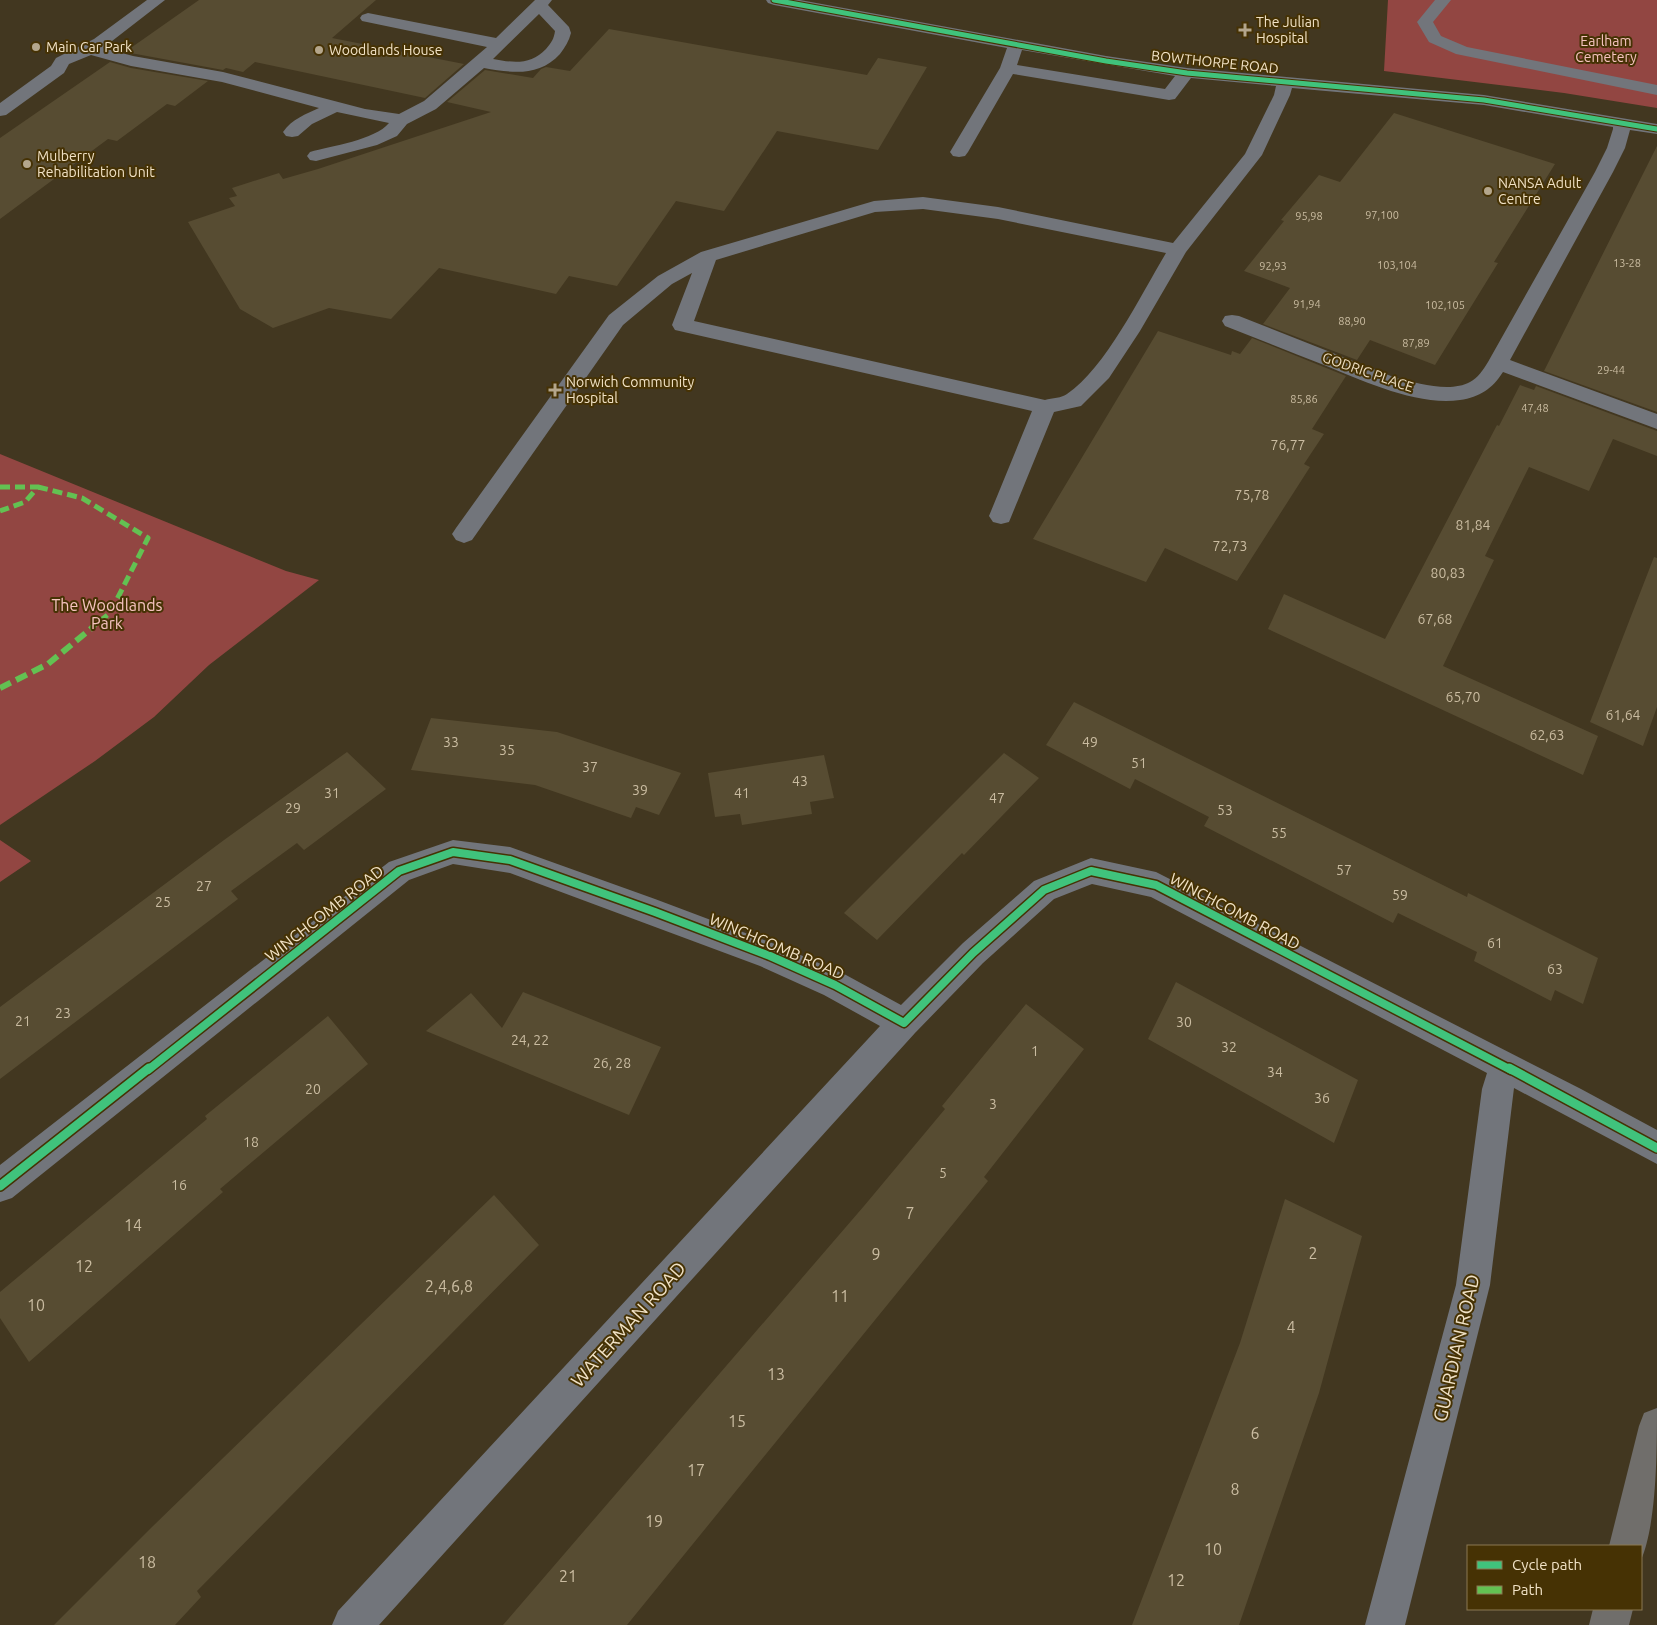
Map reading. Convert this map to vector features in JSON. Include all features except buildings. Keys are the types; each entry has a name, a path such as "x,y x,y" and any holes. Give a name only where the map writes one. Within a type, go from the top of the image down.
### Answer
{"highway":[{"path":"1628,1545 1657,1426"},
{"path":"1609,1625 1613,1610"}],"street":[{"path":"0,111 58,69 62,61 76,57 90,49 157,0"},
{"name":"BOWTHORPE ROAD","path":"774,0 1106,61 1187,73 1484,100 1657,129"},
{"path":"1443,0 1425,22 1436,39 1462,50 1657,90"},
{"path":"316,156 371,141 391,132 401,120 430,105 481,62 542,3 563,30 563,39 545,62 521,69 481,62"},
{"path":"368,18 499,44"},
{"path":"959,152 1008,68 1016,45"},
{"path":"90,49 131,61 223,77 364,114 401,120"},
{"path":"1008,68 1169,95 1187,73"},
{"path":"708,256 682,325 1045,407 1073,401 1102,373 1130,331 1178,250 1253,155 1282,95 1285,82"},
{"path":"292,132 306,120 337,106"},
{"name":"GODRIC PLACE","path":"1232,321 1390,383 1416,390 1444,393 1462,393 1478,388 1498,363 1614,153 1622,132 1622,122"},
{"path":"464,534 616,320 665,280 708,256 874,208 923,203 998,213 1178,250"},
{"path":"1498,363 1657,422"},
{"path":"1002,516 1045,407"},
{"name":"WINCHCOMB ROAD","path":"0,1186 399,871 453,852 510,860 655,912 770,956 836,985 904,1023 973,953 1044,890 1091,870 1156,885 1570,1100 1657,1148"},
{"name":"WATERMAN ROAD","path":"352,1625 904,1023"},
{"name":"GUARDIAN ROAD","path":"1385,1625 1472,1286 1498,1089 1504,1067"}],"green space":[{"name":"Earlham Cemetery","path":"1388,0 1657,0 1657,108 1564,93 1384,71"},
{"name":"The Woodlands Park","path":"0,454 286,571 319,580 209,665 154,717 95,761 0,825"},
{"path":"0,840 31,861 0,882"}],"marked path":[{"path":"0,487 38,487 25,502 0,511"},
{"path":"0,688 48,664 110,613 148,538 82,498 38,487"}],"cycle path":[{"path":"774,0 1106,61 1187,73 1484,100 1657,129"},
{"path":"0,1186 399,871 453,852 510,860 655,912 770,956 835,985 904,1023 973,953 1044,890 1091,871 1156,885 1570,1100 1657,1148"}],"place":[{"name":"The Julian Hospital","path":"1245,30"},
{"name":"Main Car Park","path":"36,47"},
{"name":"Woodlands House","path":"319,50"},
{"name":"Mulberry Rehabilitation Unit","path":"27,164"},
{"name":"NANSA Adult Centre","path":"1488,191"},
{"name":"Norwich Community Hospital","path":"555,390"}]}
